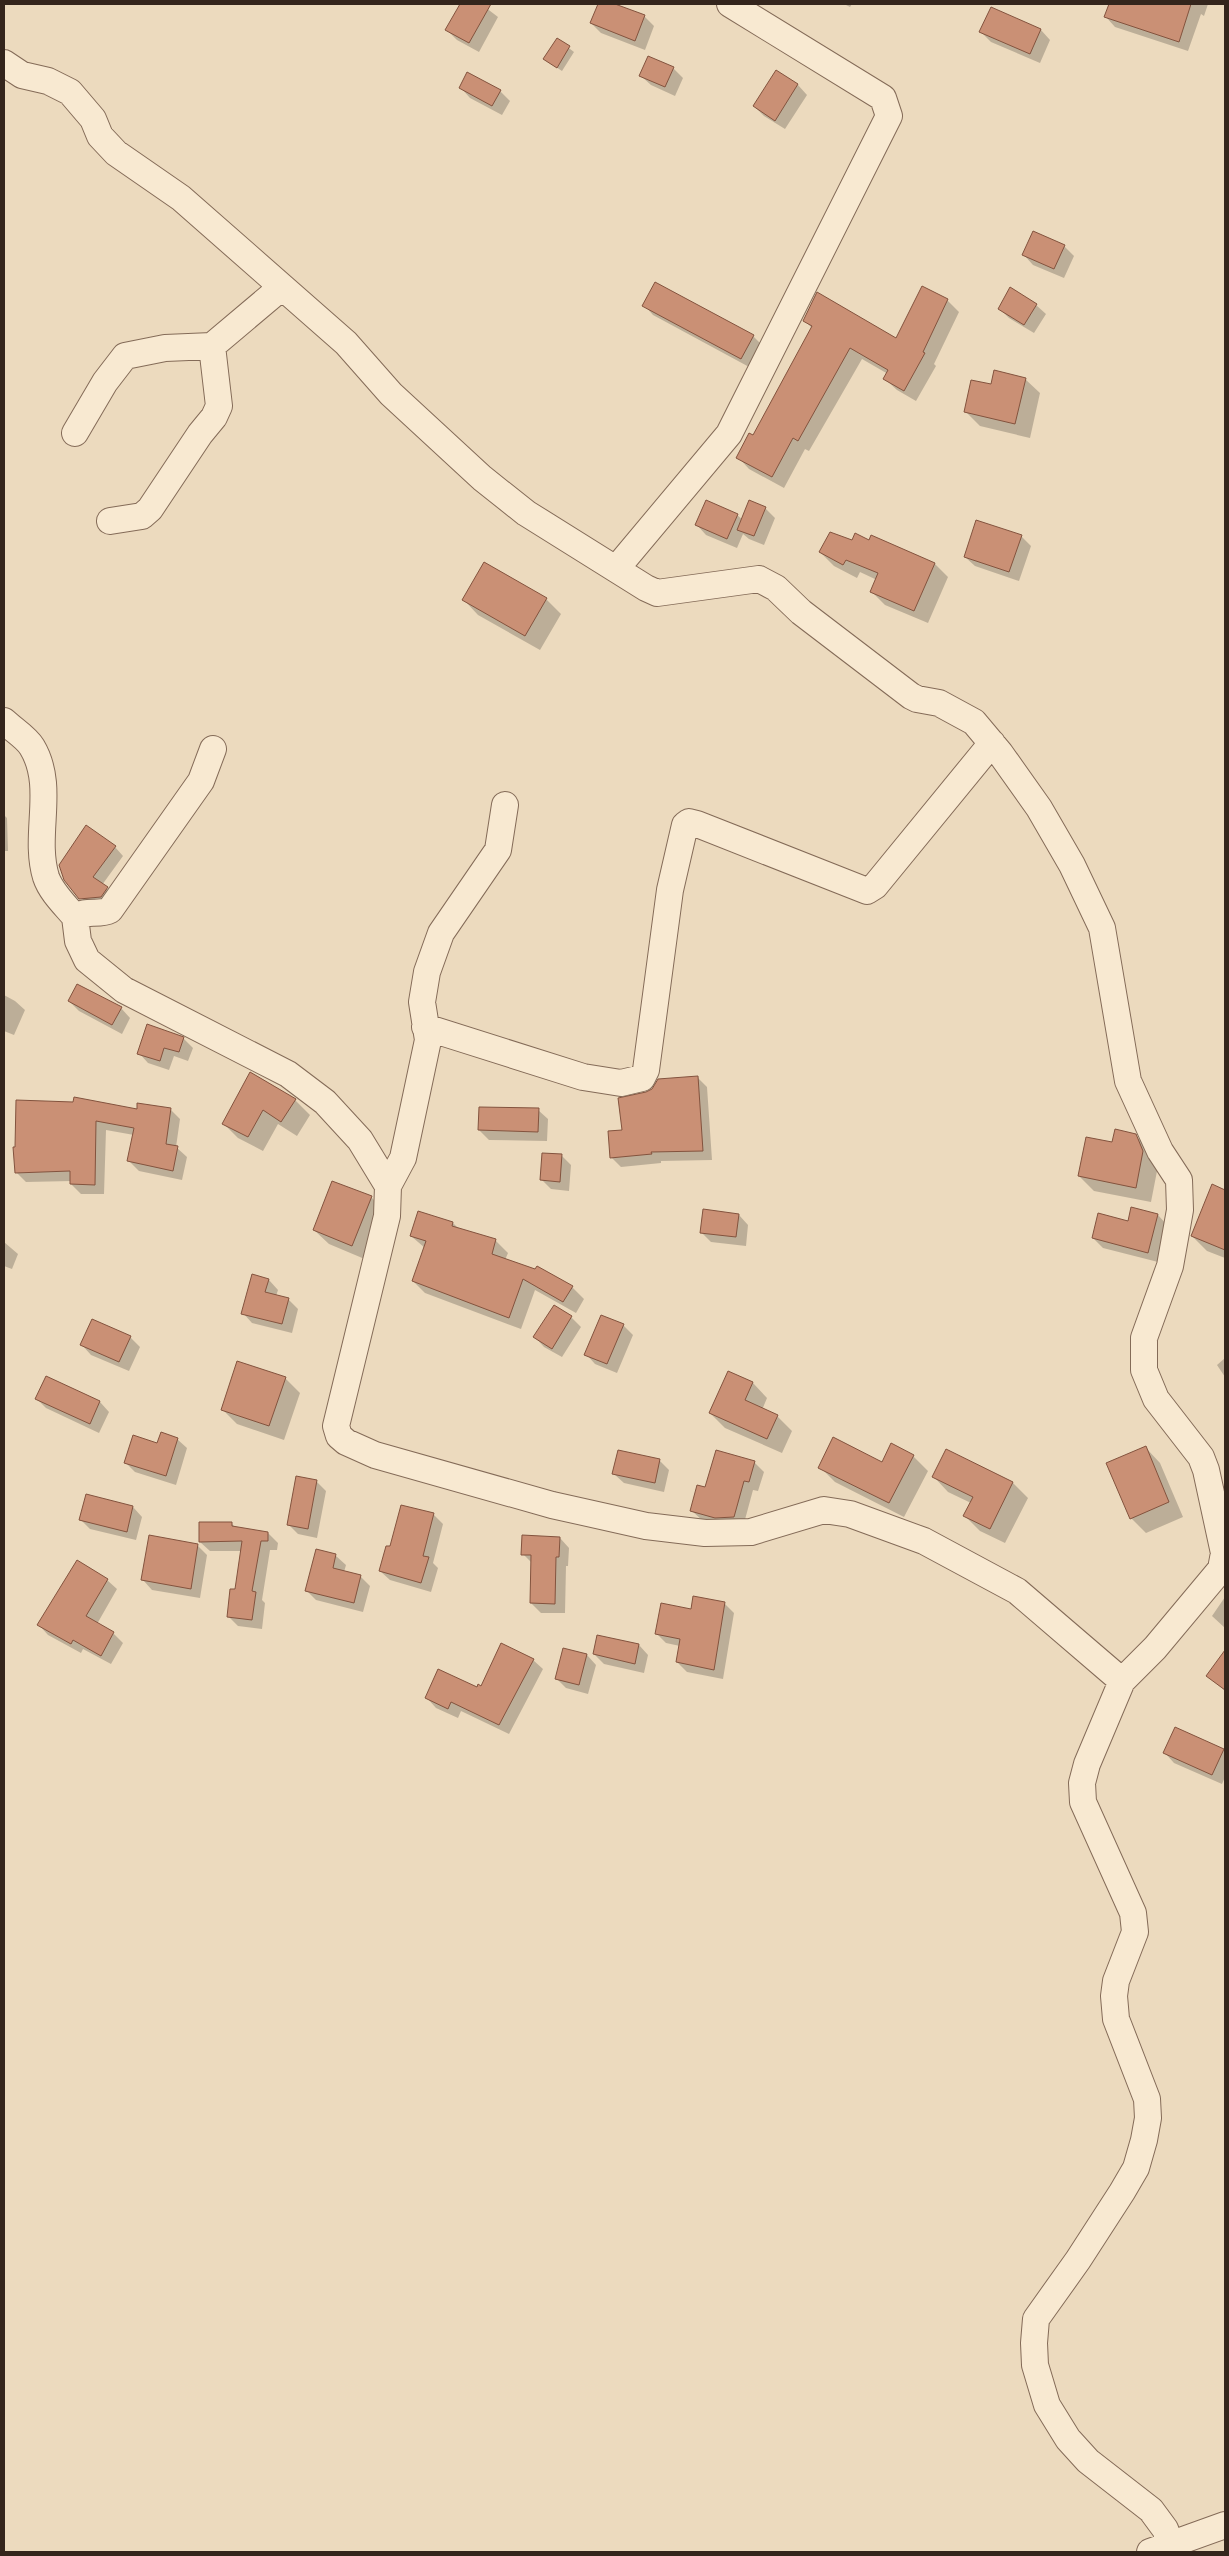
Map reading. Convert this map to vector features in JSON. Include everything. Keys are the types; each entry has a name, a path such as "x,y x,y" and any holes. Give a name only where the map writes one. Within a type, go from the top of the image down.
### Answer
{"street":[{"path":"616,569 729,434 889,116 883,98 730,4"},
{"path":"4,63 22,75 48,81 70,92 93,119 100,136 116,153 181,198 346,343 391,394 482,478 526,513 657,593 740,580 759,580 776,588 801,612 911,696 939,703 974,722 992,743 1039,808 1072,864 1102,928 1128,1081 1160,1151 1179,1180 1180,1210 1170,1266 1144,1338 1144,1370 1156,1399 1201,1457 1206,1470 1224,1553 1221,1569 1207,1589 1155,1648 1122,1681 1087,1764 1082,1783 1083,1802 1133,1913 1134,1932 1116,1981 1114,1996 1116,2020 1147,2099 1148,2118 1136,2168 1078,2260 1036,2319 1034,2343 1035,2365 1047,2405 1068,2439 1088,2460 1151,2510 1165,2529 1161,2548"},
{"path":"75,433 105,382 125,356 165,348 212,346 282,287"},
{"path":"110,521 142,516 150,509 200,434 214,417 219,406 212,346"},
{"path":"4,721 31,746 39,762 44,777 41,836 46,878 57,896 75,917 78,941 87,960 124,990 288,1074 318,1096 360,1140 388,1186"},
{"path":"425,1027 583,1077 621,1083 642,1078 646,1070 670,890 684,826 689,822 697,824 867,892 875,886 992,743"},
{"path":"75,917 80,914 105,913 110,910 201,781 213,749"},
{"path":"505,805 498,850 441,933 434,947 423,991 425,1027 428,1040 403,1158 388,1186 387,1216 336,1426 339,1436 346,1442 375,1455 428,1472 552,1505 646,1526 705,1533 751,1532 824,1510 850,1514 924,1541 1017,1591 1122,1681"},
{"path":"1161,2548 1225,2525"}],"building":[{"path":"460,4 491,4 469,43 445,30"},
{"path":"598,4 615,4 645,15 635,41 590,23"},
{"path":"1109,4 1191,4 1179,42 1104,17"},
{"path":"991,7 1041,29 1030,54 979,32"},
{"path":"557,38 570,46 557,68 543,59"},
{"path":"648,56 674,67 665,87 639,76"},
{"path":"776,70 798,84 775,121 753,106"},
{"path":"467,72 501,90 492,106 459,88"},
{"path":"1033,231 1065,245 1054,269 1022,255"},
{"path":"655,282 754,335 741,359 642,306"},
{"path":"922,286 948,299 923,352 925,353 904,391 883,379 888,370 850,348 798,441 793,438 772,477 736,458 749,433 753,435 812,326 803,321 817,292 896,338"},
{"path":"1010,287 1037,304 1024,325 998,309"},
{"path":"994,370 1026,378 1015,424 964,412 971,380 991,384"},
{"path":"706,500 738,514 727,539 695,525"},
{"path":"749,500 766,507 754,536 737,530"},
{"path":"976,520 1022,535 1009,572 964,557"},
{"path":"830,532 852,540 855,533 869,540 871,535 935,563 914,611 870,592 878,573 846,560 843,565 819,552"},
{"path":"484,562 547,598 525,636 462,600"},
{"path":"86,825 116,846 93,877 108,887 101,897 79,899 64,880 59,865"},
{"path":"77,984 122,1007 112,1025 68,1001"},
{"path":"147,1024 184,1037 179,1052 164,1048 160,1061 137,1054"},
{"path":"250,1072 296,1099 281,1122 263,1110 248,1137 222,1124"},
{"path":"698,1076 703,1151 651,1152 652,1154 610,1158 608,1131 622,1130 618,1098 646,1092 652,1089 658,1079"},
{"path":"74,1097 137,1109 137,1103 171,1108 166,1144 178,1146 173,1171 127,1161 134,1128 96,1121 95,1185 70,1184 70,1171 15,1173 13,1147 15,1147 16,1100 73,1102"},
{"path":"479,1107 539,1108 538,1132 478,1130"},
{"path":"1115,1129 1136,1134 1143,1151 1136,1188 1078,1176 1086,1137 1112,1142"},
{"path":"542,1153 562,1154 560,1182 540,1180"},
{"path":"332,1181 372,1196 352,1246 313,1230"},
{"path":"1212,1184 1225,1190 1225,1250 1191,1236"},
{"path":"1131,1207 1158,1214 1148,1253 1092,1238 1098,1213 1128,1221"},
{"path":"703,1209 739,1214 736,1237 700,1233"},
{"path":"418,1211 453,1222 452,1226 496,1239 492,1254 535,1269 537,1266 573,1286 563,1302 523,1279 509,1318 412,1281 426,1241 410,1236"},
{"path":"252,1274 269,1279 265,1292 289,1298 282,1324 241,1314"},
{"path":"554,1305 572,1316 552,1349 533,1337"},
{"path":"601,1315 624,1324 607,1364 584,1355"},
{"path":"92,1319 131,1336 119,1362 80,1345"},
{"path":"237,1361 286,1377 269,1426 221,1410"},
{"path":"728,1371 753,1382 745,1400 778,1415 767,1439 709,1413"},
{"path":"46,1376 100,1401 90,1424 35,1399"},
{"path":"161,1432 178,1438 166,1476 124,1463 133,1435 157,1443"},
{"path":"833,1437 882,1462 891,1443 914,1455 889,1503 818,1468"},
{"path":"1146,1446 1169,1502 1130,1519 1106,1463"},
{"path":"946,1449 1013,1482 990,1529 963,1516 973,1497 932,1477"},
{"path":"618,1450 660,1459 655,1483 612,1474"},
{"path":"716,1450 755,1461 749,1482 744,1481 734,1517 715,1518 690,1511 697,1485 705,1487"},
{"path":"296,1476 317,1480 308,1529 287,1525"},
{"path":"86,1494 133,1506 127,1532 79,1520"},
{"path":"401,1505 434,1513 423,1556 429,1557 421,1583 379,1571 386,1546 390,1546"},
{"path":"199,1522 232,1522 232,1526 268,1532 268,1541 261,1541 252,1591 256,1592 252,1620 227,1617 230,1589 235,1589 242,1541 199,1542"},
{"path":"149,1535 198,1544 191,1589 141,1580"},
{"path":"522,1535 560,1537 559,1557 556,1557 555,1604 530,1603 531,1555 521,1555"},
{"path":"316,1549 336,1554 333,1568 361,1575 354,1603 305,1591"},
{"path":"77,1560 108,1579 86,1616 114,1632 101,1656 73,1640 71,1644 37,1625"},
{"path":"693,1596 725,1602 714,1670 676,1662 680,1639 655,1634 661,1603 691,1609"},
{"path":"597,1635 639,1644 635,1664 593,1654"},
{"path":"501,1643 534,1659 499,1725 451,1702 448,1709 425,1698 438,1669 477,1687 478,1684 481,1686"},
{"path":"563,1648 587,1654 579,1685 555,1679"},
{"path":"1225,1650 1225,1690 1206,1676"},
{"path":"1175,1727 1224,1749 1212,1775 1163,1753"}]}
